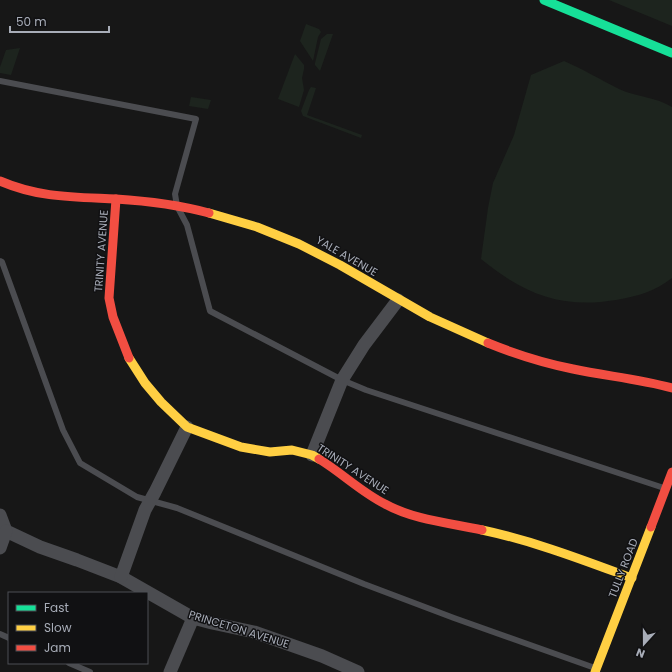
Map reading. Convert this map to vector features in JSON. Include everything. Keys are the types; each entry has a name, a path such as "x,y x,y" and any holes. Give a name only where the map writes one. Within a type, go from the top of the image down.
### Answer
{"street":[{"path":"544,0 672,53"},
{"name":"YALE AVENUE","path":"0,181 27,192 50,196 116,199 177,206 229,218 307,247 424,314 491,344 531,358 572,368 672,388"},
{"name":"TRINITY AVENUE","path":"116,199 110,298 113,317 120,340 130,360 145,383 161,402 187,427 241,447 270,452 292,450 312,455 327,464 365,493 386,505 424,518 505,535 545,547 632,578"},
{"path":"312,455 342,380 364,344 398,300"},
{"path":"121,577 145,510 187,427"},
{"name":"TULLY ROAD","path":"596,670 672,472"},
{"path":"0,515 6,531 0,548"},
{"name":"PRINCETON AVENUE","path":"6,531 40,547 121,577 147,592"},
{"name":"PRINCETON AVENUE","path":"148,592 193,618 212,624 261,634 322,656 358,672"},
{"path":"170,672 193,618"}],"lane":[{"path":"0,81 196,119 175,194 177,206 187,225 210,311 342,380 666,488"},
{"path":"0,261 2,262 63,430 80,463 137,497 177,508 364,584 596,670"},
{"path":"70,664 90,672"}],"shaded area":[{"path":"609,0 672,0 672,26"},
{"path":"306,24 319,29 321,32 318,37 313,61 300,41"},
{"path":"327,34 333,34 320,71 315,63 321,39"},
{"path":"20,48 11,75 0,73 0,67 6,50"},
{"path":"295,54 304,65 302,78 304,90 299,107 278,99"},
{"path":"564,61 619,89 659,101 672,107 672,278 659,287 646,293 616,300 596,302 560,300 528,290 512,281 481,259 493,183 514,135 531,75"},
{"path":"311,87 316,88 307,115 362,135 361,138 303,116 301,111"},
{"path":"191,97 211,100 208,109 189,106"}],"traffic: fast":[{"path":"544,0 672,53"}],"traffic: slow":[{"path":"209,213 257,227 299,244 340,265 430,317 488,343"},
{"path":"129,358 145,383 161,402 187,427 241,447 270,452 292,450 312,455 319,459"},
{"path":"595,672 651,527"},
{"path":"482,530 539,545 632,578"}],"traffic: jam":[{"path":"0,181 14,187 43,194 152,202 209,213"},
{"path":"116,199 109,298 113,317 129,358"},
{"path":"488,343 530,358 562,367 647,382 672,388"},
{"path":"319,459 368,494 396,509 408,514 432,520 482,530"},
{"path":"651,527 672,472"}]}
